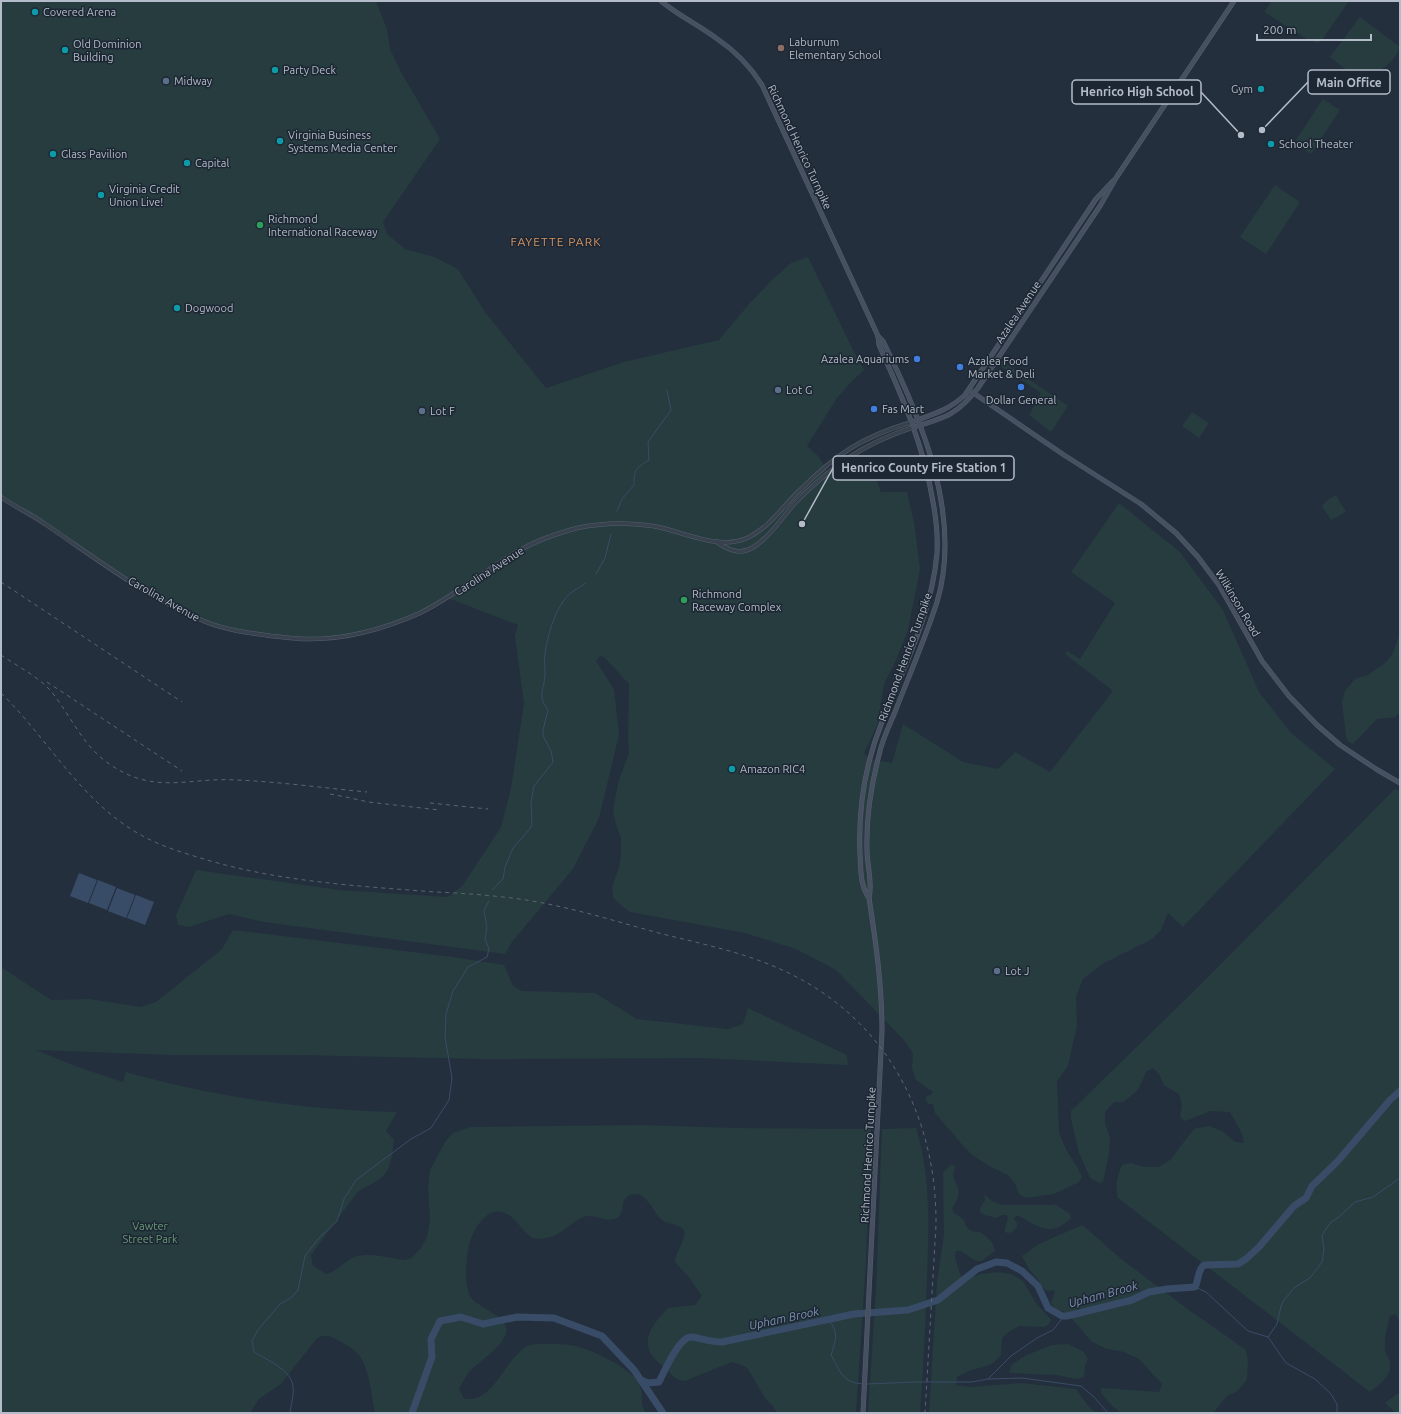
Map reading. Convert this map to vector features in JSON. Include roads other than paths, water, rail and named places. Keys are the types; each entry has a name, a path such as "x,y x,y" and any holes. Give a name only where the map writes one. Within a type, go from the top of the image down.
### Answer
{"main road":[{"name":"Richmond Henrico Turnpike","path":"661,1 732,50 747,64 759,80 779,120 878,336 879,345 914,427 930,485 936,519 937,551 935,575 928,604 908,658 881,723 870,759 860,806 861,874 864,891 869,898"},
{"name":"Azalea Avenue","path":"914,427 950,415 974,394 1100,206 1116,178 1234,1"},
{"name":"Azalea Avenue","path":"912,422 947,409 957,402 969,390 1096,199 1116,178"},
{"name":"Richmond Henrico Turnpike","path":"863,1413 869,1313 882,1009 879,966 869,898 871,890 867,851 869,802 879,753 937,601 944,571 943,512 934,469 920,425 899,373 883,341 878,336"},
{"name":"Wilkinson Road","path":"969,390 1064,455 1141,504 1176,533 1198,557 1219,585 1261,659 1289,696 1317,725 1340,744 1376,769 1400,783"}],"street":[{"name":"Azalea Avenue","path":"717,542 738,541 755,534 772,520 799,490 844,451 879,433 912,422"},
{"name":"Azalea Avenue","path":"611,524 652,526 682,532 717,542 736,552 751,548 769,533 815,484 839,463 878,440 914,427"},
{"name":"Carolina Avenue","path":"1,497 164,602 208,623 255,634 301,639 334,638 362,633 405,619 445,600 512,554 534,542 575,529 611,524"}],"water":[{"path":"79,873 97,880 88,903 70,896"},
{"path":"98,880 116,887 107,910 89,903"},
{"path":"117,888 135,895 126,918 108,911"},
{"path":"136,895 154,902 145,925 127,918"}],"waterway":[{"path":"617,511 622,499 634,485 635,472 641,465 649,460 648,442 671,410 667,390"},
{"path":"596,574 605,558 611,534"},
{"path":"492,890 503,879 505,867 513,848 532,825 531,803 534,786 553,762 551,751 543,736 548,710 542,697 545,675 546,646 549,633 560,606 566,597 586,583"},
{"path":"290,1413 293,1393 292,1381 278,1366 254,1352 252,1341 258,1330 280,1304 291,1298 298,1290 305,1256 319,1238 337,1221 344,1199 356,1180 411,1139 431,1128 449,1100 452,1078 445,1037 446,1014 453,991 468,967 487,957 489,949 485,939 487,928 484,910 489,901"},
{"name":"Upham Brook","path":"641,1380 648,1383 659,1382 672,1356 682,1343 691,1337 722,1342 854,1314 908,1310 938,1300 977,1269 996,1262 1007,1263 1022,1271 1038,1286 1048,1308 1062,1316 1132,1300 1149,1292 1195,1287 1200,1270 1204,1265 1238,1264 1259,1247 1294,1206 1306,1198 1312,1186 1337,1162 1390,1100 1400,1091"},
{"path":"1268,1337 1277,1324 1284,1300 1295,1287 1310,1278 1322,1262 1324,1249 1322,1235 1331,1222 1339,1217 1355,1202 1373,1197 1400,1178"},
{"path":"1195,1287 1206,1292 1248,1331 1268,1337 1286,1363 1315,1379 1331,1394 1337,1404 1337,1413"},
{"path":"867,1384 972,1382 988,1379 1011,1356 1037,1338 1053,1330 1064,1316"},
{"path":"412,1413 432,1357 431,1339 440,1321 461,1317 483,1324 517,1317 554,1318 602,1336 634,1370 663,1413"},
{"path":"829,1320 836,1337 831,1355 837,1366 846,1379 864,1384"},
{"path":"988,1379 1022,1378 1081,1386 1094,1397 1108,1413"}],"railway":[{"path":"1,582 182,702"},
{"path":"1,655 33,676 50,690 90,747 108,763 125,773 141,779 171,783 237,780 367,792"},
{"path":"47,682 182,771"},
{"path":"1,693 20,713 90,796 110,814 132,830 169,848 235,867 292,878 349,885 502,897 566,908 750,957 780,969 817,989 848,1013 875,1041 897,1073 915,1107 927,1145 934,1184 936,1225 925,1413"},
{"path":"330,794 368,802 439,810"},
{"path":"430,803 488,809"}],"place":[{"name":"Covered Arena","path":"35,12"},
{"name":"Laburnum Elementary School","path":"781,48"},
{"name":"Old Dominion Building","path":"65,50"},
{"name":"Party Deck","path":"275,70"},
{"name":"Midway","path":"166,81"},
{"name":"Gym","path":"1261,89"},
{"name":"Main Office","path":"1262,130"},
{"name":"Henrico High School","path":"1241,135"},
{"name":"Virginia Business Systems Media Center","path":"280,141"},
{"name":"School Theater","path":"1271,144"},
{"name":"Glass Pavilion","path":"53,154"},
{"name":"Capital","path":"187,163"},
{"name":"Virginia Credit Union Live!","path":"101,195"},
{"name":"Richmond International Raceway","path":"260,225"},
{"name":"Dogwood","path":"177,308"},
{"name":"Azalea Aquariums","path":"917,359"},
{"name":"Azalea Food Market & Deli","path":"960,367"},
{"name":"Dollar General","path":"1021,387"},
{"name":"Lot G","path":"778,390"},
{"name":"Fas Mart","path":"874,409"},
{"name":"Lot F","path":"422,411"},
{"name":"Henrico County Fire Station 1","path":"802,524"},
{"name":"Richmond Raceway Complex","path":"684,600"},
{"name":"Amazon RIC4","path":"732,769"},
{"name":"Lot J","path":"997,971"}],"district":[{"name":"FAYETTE PARK","path":"556,241"}],"park label":[{"name":"Vawter Street Park","path":"150,1232"}]}
